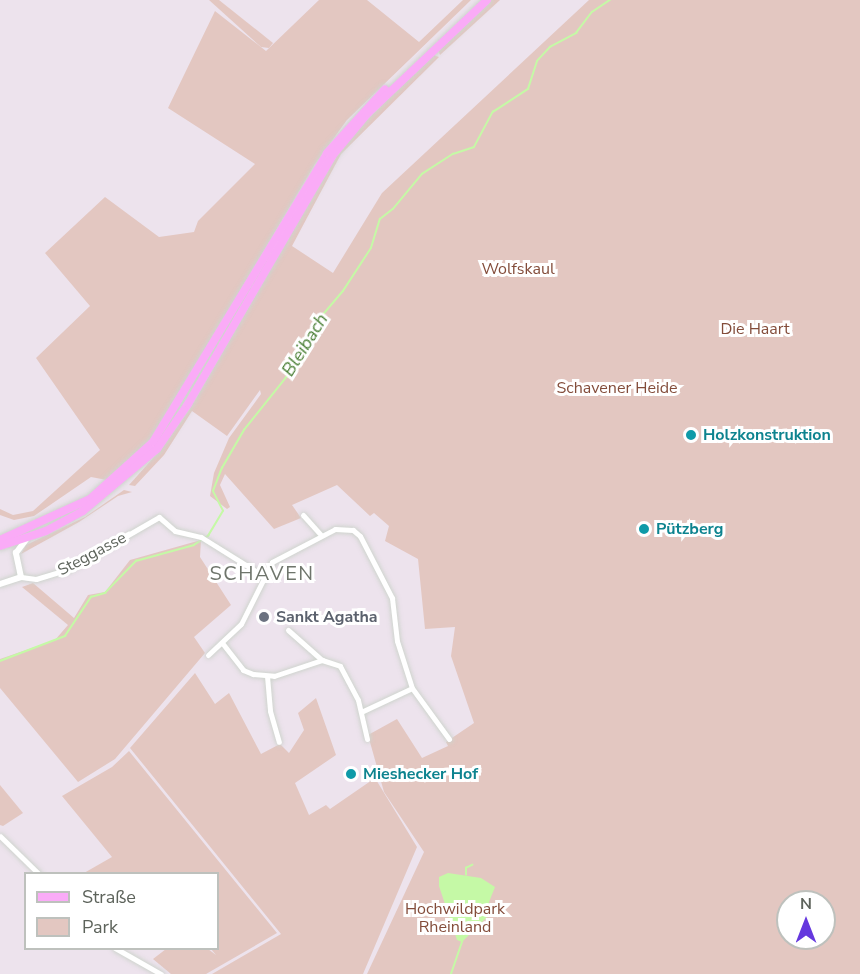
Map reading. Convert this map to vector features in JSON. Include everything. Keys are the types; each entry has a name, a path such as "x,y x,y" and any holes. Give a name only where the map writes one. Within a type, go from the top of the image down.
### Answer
{"main road":[{"path":"0,540 44,523 98,493 153,442 184,396 327,153 364,109 479,0"},
{"path":"0,546 61,524 128,478 157,449 188,404 333,155 368,113 487,0"}],"street":[{"path":"303,514 321,535"},
{"name":"Steggasse","path":"21,577 36,579 69,569 159,517 181,533 204,539 262,575"},
{"path":"208,654 223,644 241,624 262,575 285,552 321,535 343,528 360,536 392,598 397,641 412,688 449,738"},
{"path":"0,584 21,577 16,553 28,537"},
{"path":"288,630 322,660 346,672 361,712 367,739"},
{"path":"223,644 243,670 267,676 322,660"},
{"path":"267,676 270,711 279,742"},
{"path":"361,712 412,688"},
{"path":"0,836 38,872"},
{"path":"119,950 161,974"}],"green space":[{"path":"209,0 219,0 273,43 269,48 261,47"},
{"path":"319,0 367,0 419,42 463,0 471,0 347,120 315,164 156,433 136,457 107,480 91,477 34,516 14,520 0,515 0,509 13,515 33,511 100,450 36,358 90,306 45,253 105,197 159,237 194,232 198,221 255,164 168,108 215,11 266,51"},
{"path":"491,0 500,0 440,55 438,50"},
{"name":"Schavener Heide","path":"589,0 860,0 860,974 367,974 424,852 384,792 368,735 397,719 422,758 448,746 446,742 474,723 451,656 455,627 425,629 418,559 385,541 389,526 374,513 370,516 337,485 292,505 301,518 274,529 225,474 220,485 230,507 227,509 210,496 214,473 229,438 261,394 260,390 227,436 192,411 164,455 135,486 129,485 163,447 190,409 331,164 358,129 433,55 439,57 341,154 292,246 333,273 382,193"},
{"path":"124,490 132,492 118,496 79,522 21,554 26,545 85,517"},
{"path":"201,540 200,557 231,605 194,637 205,653 115,759 78,782 0,688 0,659 55,640 68,625 22,587 33,583 74,618 88,595 105,592 130,560"},
{"path":"195,673 215,704 229,693 261,754 280,744 289,753 304,730 298,713 316,698 336,755 295,783 309,815 326,805 330,809 375,778 417,847 363,974 212,974 281,934 130,748"},
{"path":"129,751 277,933 206,974 171,974 153,959 165,950 209,950 216,955 212,950 219,950 219,872 86,872 112,857 62,796 112,767"},
{"path":"0,785 23,813 3,826 0,825"}],"shaded area":[{"path":"448,873 481,878 495,887 489,902 490,914 462,942 457,940 439,886 439,877"}],"waterway":[{"name":"Bleibach","path":"0,661 65,636 91,597 105,593 136,561 194,545 208,536 223,511 213,491 222,468 244,430 292,370 315,324 343,291 371,248 380,219 393,209 422,174 453,154 474,147 493,112 528,89 537,61 550,47 576,33 592,12 610,0"},
{"path":"466,875 466,868 472,865"},
{"path":"451,974 462,942"}],"place":[{"name":"Holzkonstruktion","path":"691,435"},
{"name":"Pützberg","path":"644,529"},
{"name":"Sankt Agatha","path":"264,617"},
{"name":"Mieshecker Hof","path":"351,774"}],"district":[{"name":"SCHAVEN","path":"262,573"}],"park label":[{"name":"Wolfskaul","path":"518,269"},
{"name":"Die Haart","path":"755,329"},
{"name":"Hochwildpark Rheinland","path":"455,918"}]}
